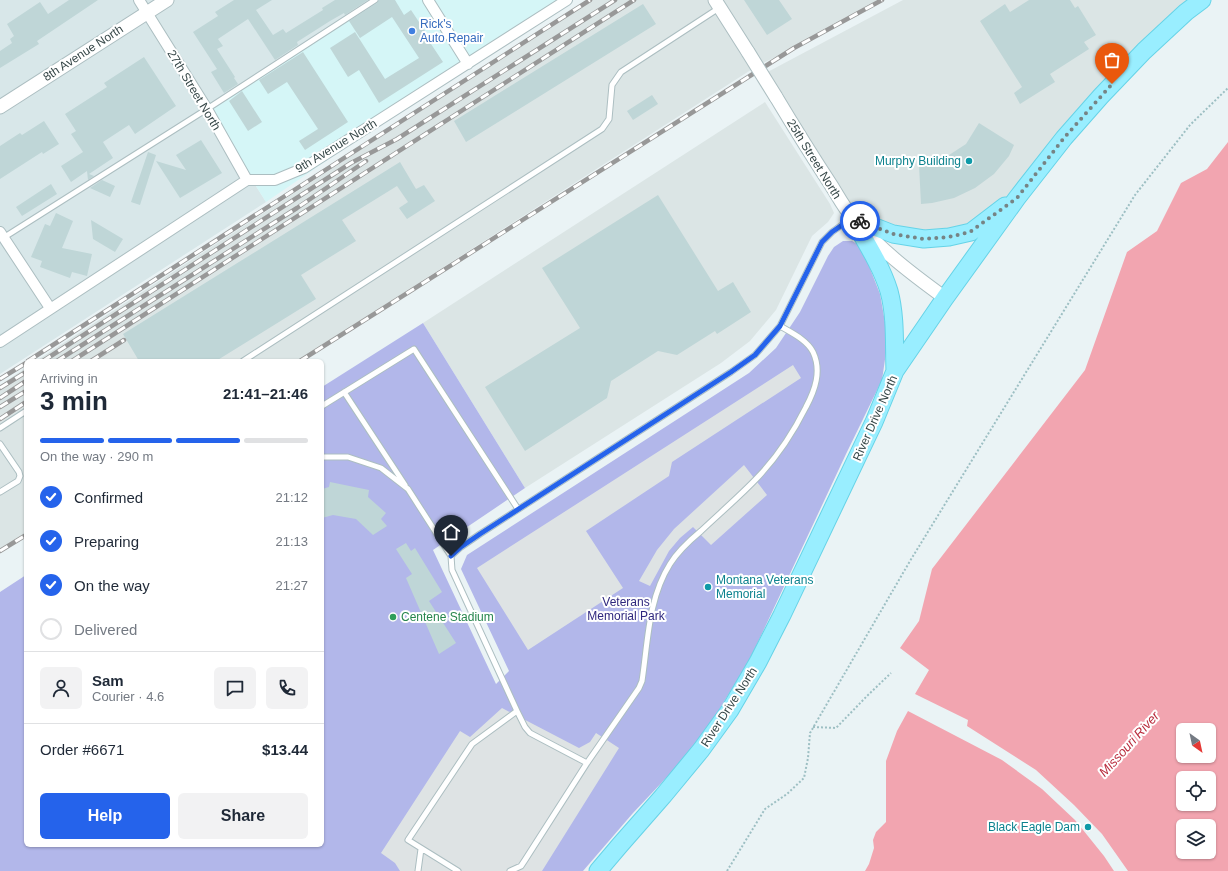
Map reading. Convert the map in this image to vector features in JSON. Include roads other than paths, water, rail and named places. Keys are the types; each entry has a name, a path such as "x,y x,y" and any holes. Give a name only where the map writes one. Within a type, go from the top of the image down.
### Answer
{"main road":[{"name":"River Drive North","path":"598,871 701,750 730,710 758,662 782,615 874,422 896,371 944,298 1017,198 1064,138 1144,51 1186,12 1202,0"},
{"path":"852,218 893,234 924,239 949,237 970,232 1017,198"},
{"path":"852,218 881,270 889,292 893,317 896,371"}],"street":[{"name":"27th Street North","path":"139,0 207,109 248,180"},
{"name":"8th Avenue North","path":"0,106 166,0"},
{"path":"428,0 468,64"},
{"name":"9th Avenue North","path":"248,180 275,180 304,168 567,0"},
{"name":"25th Street North","path":"717,4 776,97 805,147 852,218 898,263 944,298"},
{"path":"0,342 248,180"},
{"path":"1,236 50,308"}],"lane":[{"path":"1,236 207,109 374,0"},
{"path":"246,359 602,129 609,119 612,86 621,72 717,4"},
{"path":"451,556 461,547 755,355 780,326 822,242 832,232 852,218"},
{"path":"510,871 521,866 587,763 639,688 642,681 651,615 662,577 682,548 759,477 784,447 813,395 818,378 813,352 803,341 780,326"},
{"path":"324,405 414,349 518,510"},
{"path":"344,392 451,556 452,570 525,727 530,733 587,763"},
{"path":"0,428 24,412"},
{"path":"0,492 18,481 20,476 19,472 1,447"},
{"path":"324,458 348,457 381,468 408,490"},
{"path":"458,871 408,840 472,744 517,711"},
{"path":"418,871 422,849"}],"water":[{"name":"Missouri River","path":"1228,142 1228,871 1128,871 1102,834 1074,805 1036,770 967,726 968,720 915,694 929,670 900,648 919,621 932,569 1085,370 1127,252 1157,231 1181,183 1207,169"},
{"path":"908,711 1002,760 1042,789 1075,820 1114,871 865,871 874,848 873,840 876,832 886,822 886,761 897,731"}],"railway":[{"path":"31,359 590,0"},
{"path":"46,359 351,163 397,139 615,0"},
{"path":"75,359 634,0"},
{"path":"303,359 794,48 882,0"},
{"path":"60,359 297,208 366,161"},
{"path":"94,359 124,340"},
{"path":"0,379 24,364"},
{"path":"0,388 24,373"},
{"path":"0,398 24,382"},
{"path":"0,407 24,392"},
{"path":"0,419 24,403"},
{"path":"0,551 24,536"}],"place":[{"name":"Rick's Auto Repair","path":"412,31"},
{"name":"Murphy Building","path":"969,161"},
{"name":"Montana Veterans Memorial","path":"708,587"},
{"name":"Centene Stadium","path":"393,617"},
{"name":"Black Eagle Dam","path":"1088,827"}],"park label":[{"name":"Veterans Memorial Park","path":"626,609"}]}
